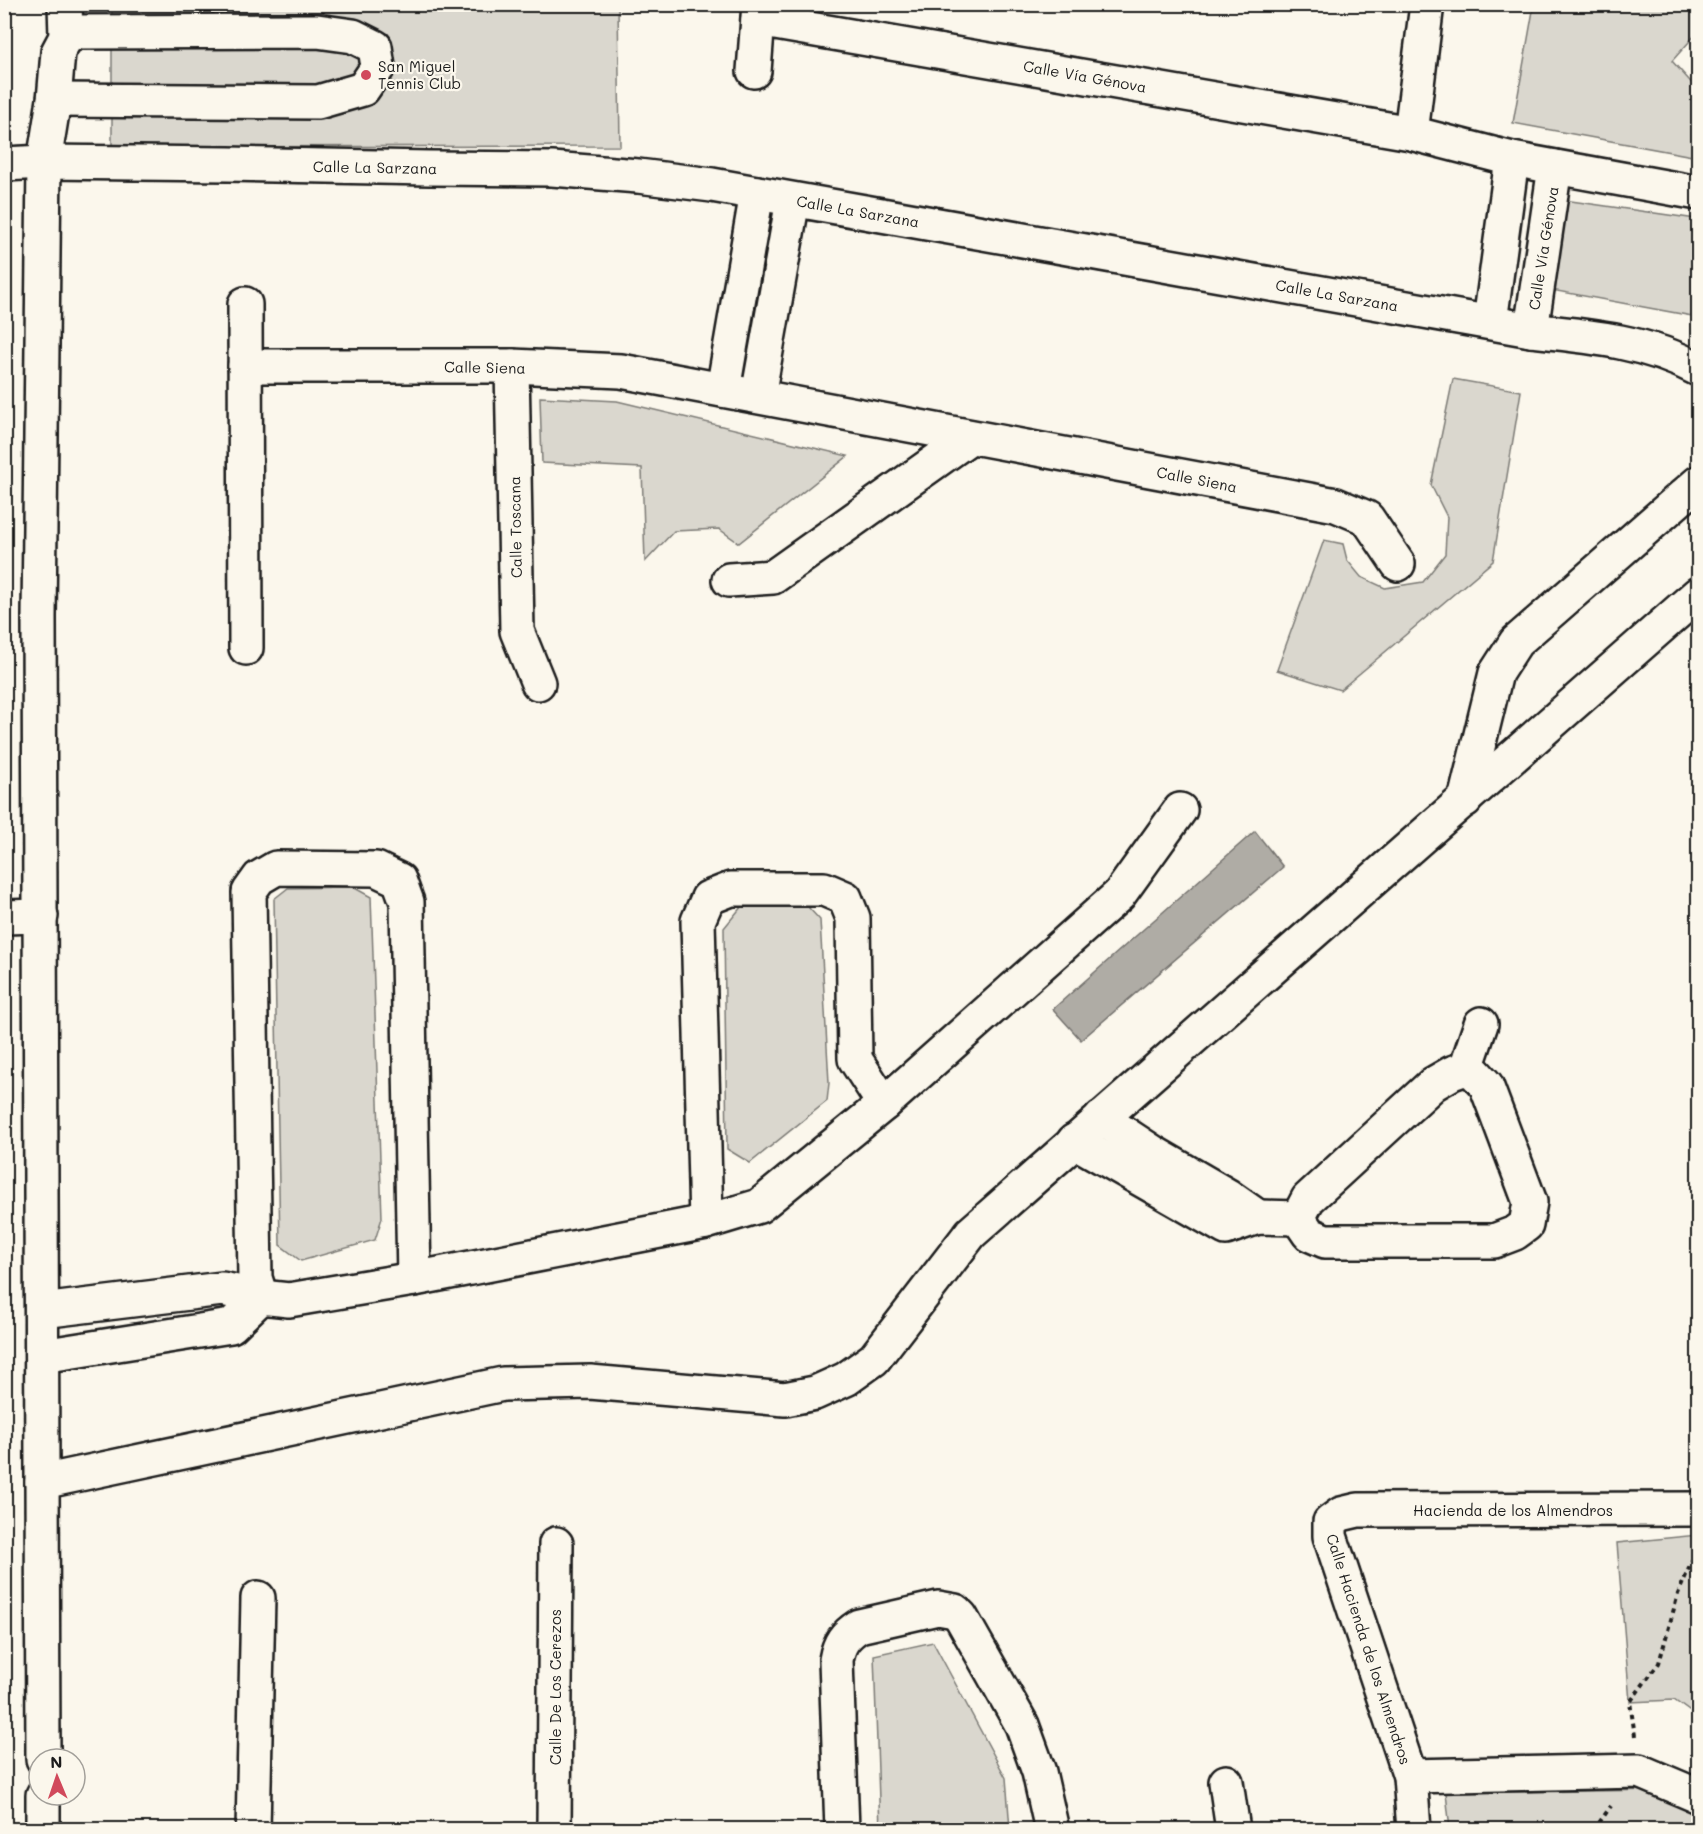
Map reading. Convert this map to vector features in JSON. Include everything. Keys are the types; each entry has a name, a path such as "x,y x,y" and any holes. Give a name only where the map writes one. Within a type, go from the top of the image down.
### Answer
{"street":[{"path":"43,1747 39,617 44,162 54,100 58,52 66,37 65,4"},
{"path":"1411,133 1427,4"},
{"name":"Calle Vía Génova","path":"754,71 759,12 1411,133 1512,159 1698,193"},
{"path":"54,100 318,102 363,89 378,67 375,47 353,36 317,32 79,32 66,37"},
{"path":"1490,322 1512,159"},
{"name":"Calle La Sarzana","path":"4,164 44,162 552,169 638,176 757,193 1531,330 1602,338 1641,346 1683,361 1698,369"},
{"name":"Calle Vía Génova","path":"1531,330 1555,167"},
{"path":"723,390 757,193"},
{"path":"758,396 793,200"},
{"path":"245,304 246,648"},
{"name":"Calle Siena","path":"245,366 512,366 621,371 1336,505 1368,518 1398,564"},
{"name":"Calle Toscana","path":"512,366 517,631 538,683"},
{"path":"729,580 773,577 970,437"},
{"path":"1465,800 1496,672 1516,642 1698,483"},
{"path":"42,1482 503,1384 590,1382 785,1399 815,1393 846,1379 874,1359 971,1233 1698,594"},
{"path":"42,1311 222,1289 261,1298 289,1300 414,1279 706,1222 759,1206 884,1104 1119,896 1180,810"},
{"path":"261,1298 255,1278 249,892 259,878 276,868 376,869 399,880 407,902 414,1279"},
{"path":"706,1222 698,921 708,898 730,889 824,889 845,898 852,918 855,1059 884,1104"},
{"path":"4,917 41,916"},
{"path":"1466,1068 1481,1024"},
{"path":"1466,1068 1475,1073 1486,1085 1530,1202 1535,1232 1515,1233 1494,1241 1325,1241 1309,1234 1298,1218 1308,1198 1433,1084 1466,1068"},
{"path":"1101,1118 1258,1217"},
{"path":"1074,1141 1226,1227 1258,1217 1298,1218"},
{"path":"42,1356 231,1326 261,1298"},
{"name":"Hacienda de los Almendros","path":"1330,1522 1341,1514 1358,1510 1698,1509"},
{"name":"Calle Hacienda de los Almendros","path":"1330,1522 1330,1536 1410,1776 1414,1830"},
{"name":"Calle De Los Cerezos","path":"554,1830 556,1545"},
{"path":"253,1830 258,1598"},
{"path":"842,1830 836,1660 841,1641 849,1632 860,1626 938,1608 956,1611 961,1617 1022,1725 1039,1772 1052,1830"},
{"name":"Calle Hacienda de los Almendros","path":"1410,1776 1639,1771 1698,1796"},
{"path":"1226,1782 1233,1830"},
{"path":"43,1807 43,1830"}],"path":[{"path":"1594,1830 1639,1771 1630,1702 1659,1664 1678,1594 1698,1547"}],"shaded area":[{"name":"San Miguel Tennis Club","path":"112,5 618,5 620,146 112,147"},
{"path":"1534,5 1698,5 1698,32 1672,61 1698,90 1698,157 1513,123"},
{"path":"1557,199 1696,219 1698,222 1698,317 1546,289"},
{"path":"1453,379 1521,391 1493,561 1340,690 1277,670 1324,540 1343,544 1347,560 1361,577 1385,588 1423,582 1445,554 1447,517 1431,485"},
{"path":"540,397 617,401 848,456 739,543 719,529 674,531 645,562 642,468 542,463"},
{"path":"1255,831 1283,867 1081,1040 1053,1009"},
{"path":"353,887 371,897 382,1218 375,1240 301,1261 280,1245 274,899 288,888"},
{"path":"742,906 808,907 820,920 829,1083 827,1101 750,1163 727,1149 724,928"},
{"path":"1698,1535 1698,1708 1696,1716 1674,1700 1630,1702 1617,1543"},
{"path":"933,1642 1006,1778 1010,1829 880,1829 874,1655"},
{"path":"1663,1790 1698,1804 1698,1829 1450,1829 1446,1793"}],"place":[{"name":"San Miguel Tennis Club","path":"366,75"}]}
